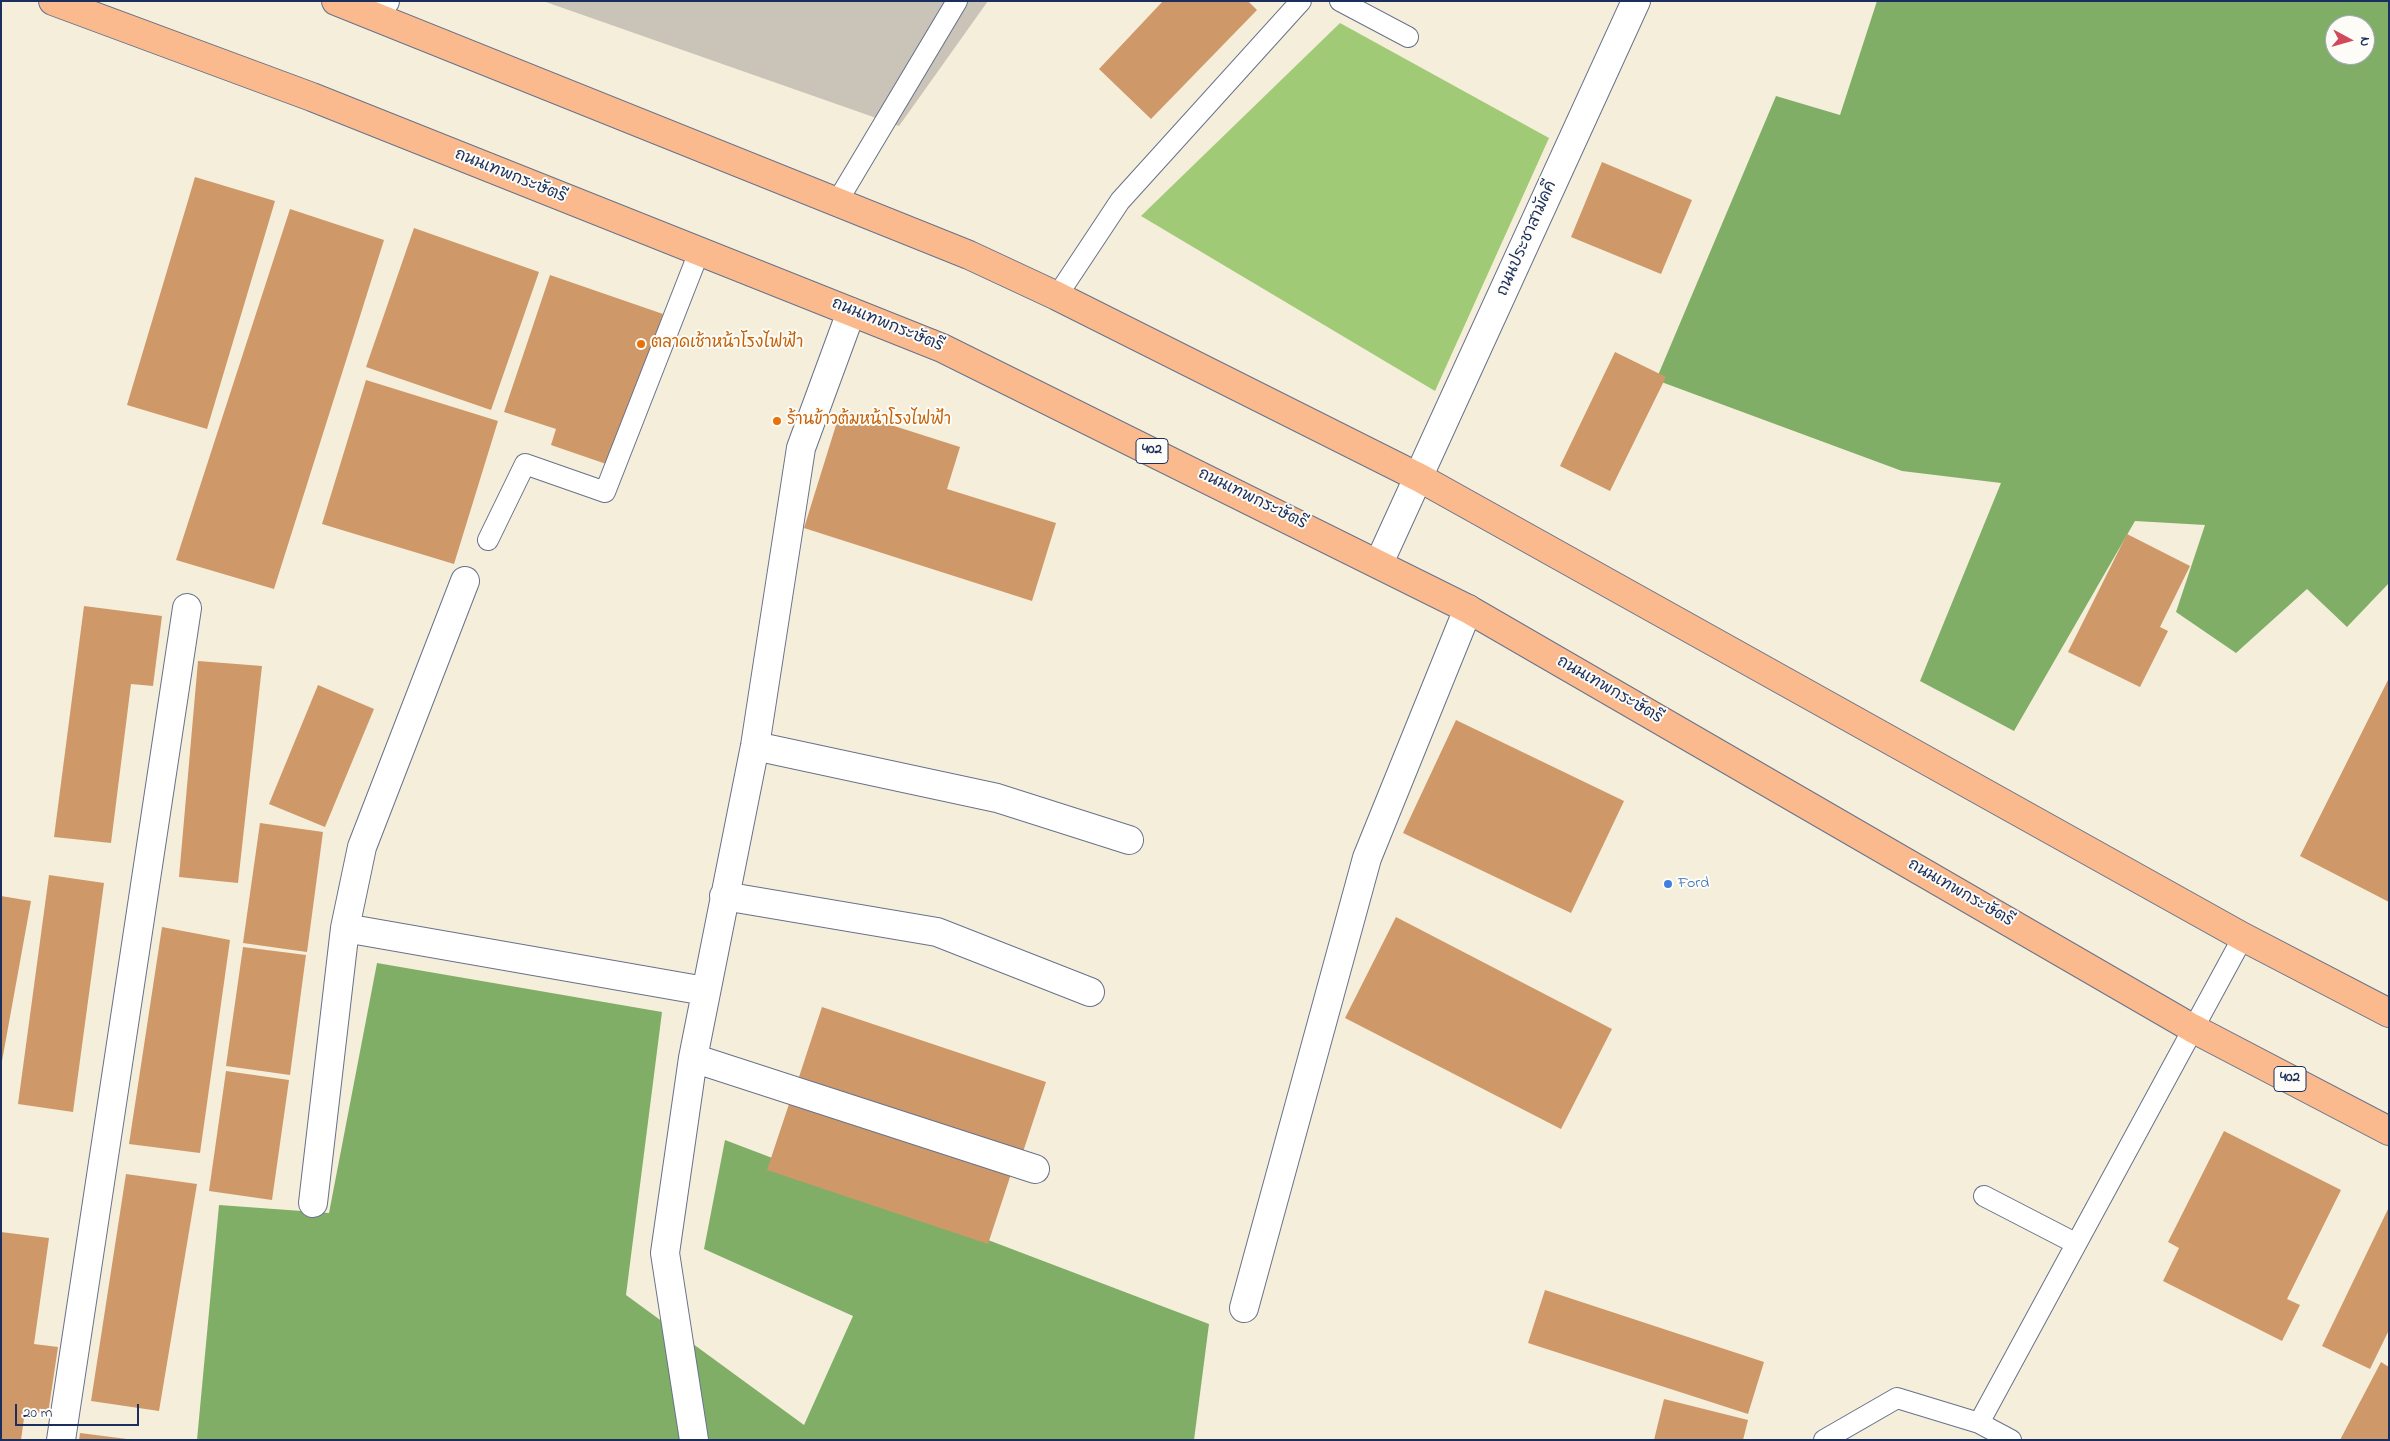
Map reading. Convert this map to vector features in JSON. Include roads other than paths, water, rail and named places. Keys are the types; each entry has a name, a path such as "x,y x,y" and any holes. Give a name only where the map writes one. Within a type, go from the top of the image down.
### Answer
{"main road":[{"name":"ถนนเทพกระษัตรี","path":"53,1 312,97 942,348 1468,608 2192,1028 2389,1130"},
{"path":"336,1 378,7 837,202 969,255 1057,296 1420,478 2243,937 2389,1013"}],"street":[{"name":"ถนนประชาสามัคคี","path":"1379,563 1420,478 1636,1"},
{"path":"694,1440 665,1253 693,1058 754,746 801,448 851,312"},
{"path":"313,1203 345,928 362,847 465,582"},
{"path":"61,1440 187,608"},
{"path":"1244,1308 1367,858 1468,608"},
{"path":"754,746 997,798 1129,840"},
{"path":"724,896 937,932 1090,992"},
{"path":"345,928 705,991"},
{"path":"693,1058 1036,1170"}],"lane":[{"path":"837,202 957,1"},
{"path":"1057,296 1120,201 1301,1"},
{"path":"1340,1 1408,37"},
{"path":"488,540 525,464 605,492 699,252"},
{"path":"1979,1423 2075,1243 2243,937"},
{"path":"1984,1196 2075,1243"},
{"path":"1824,1440 1897,1398 1979,1423 2011,1440"}],"place":[{"name":"ตลาดเช้าหน้าโรงไฟฟ้า","path":"641,344"},
{"name":"ร้านข้าวต้มหน้าโรงไฟฟ้า","path":"777,421"},
{"name":"Ford","path":"1668,884"}]}
